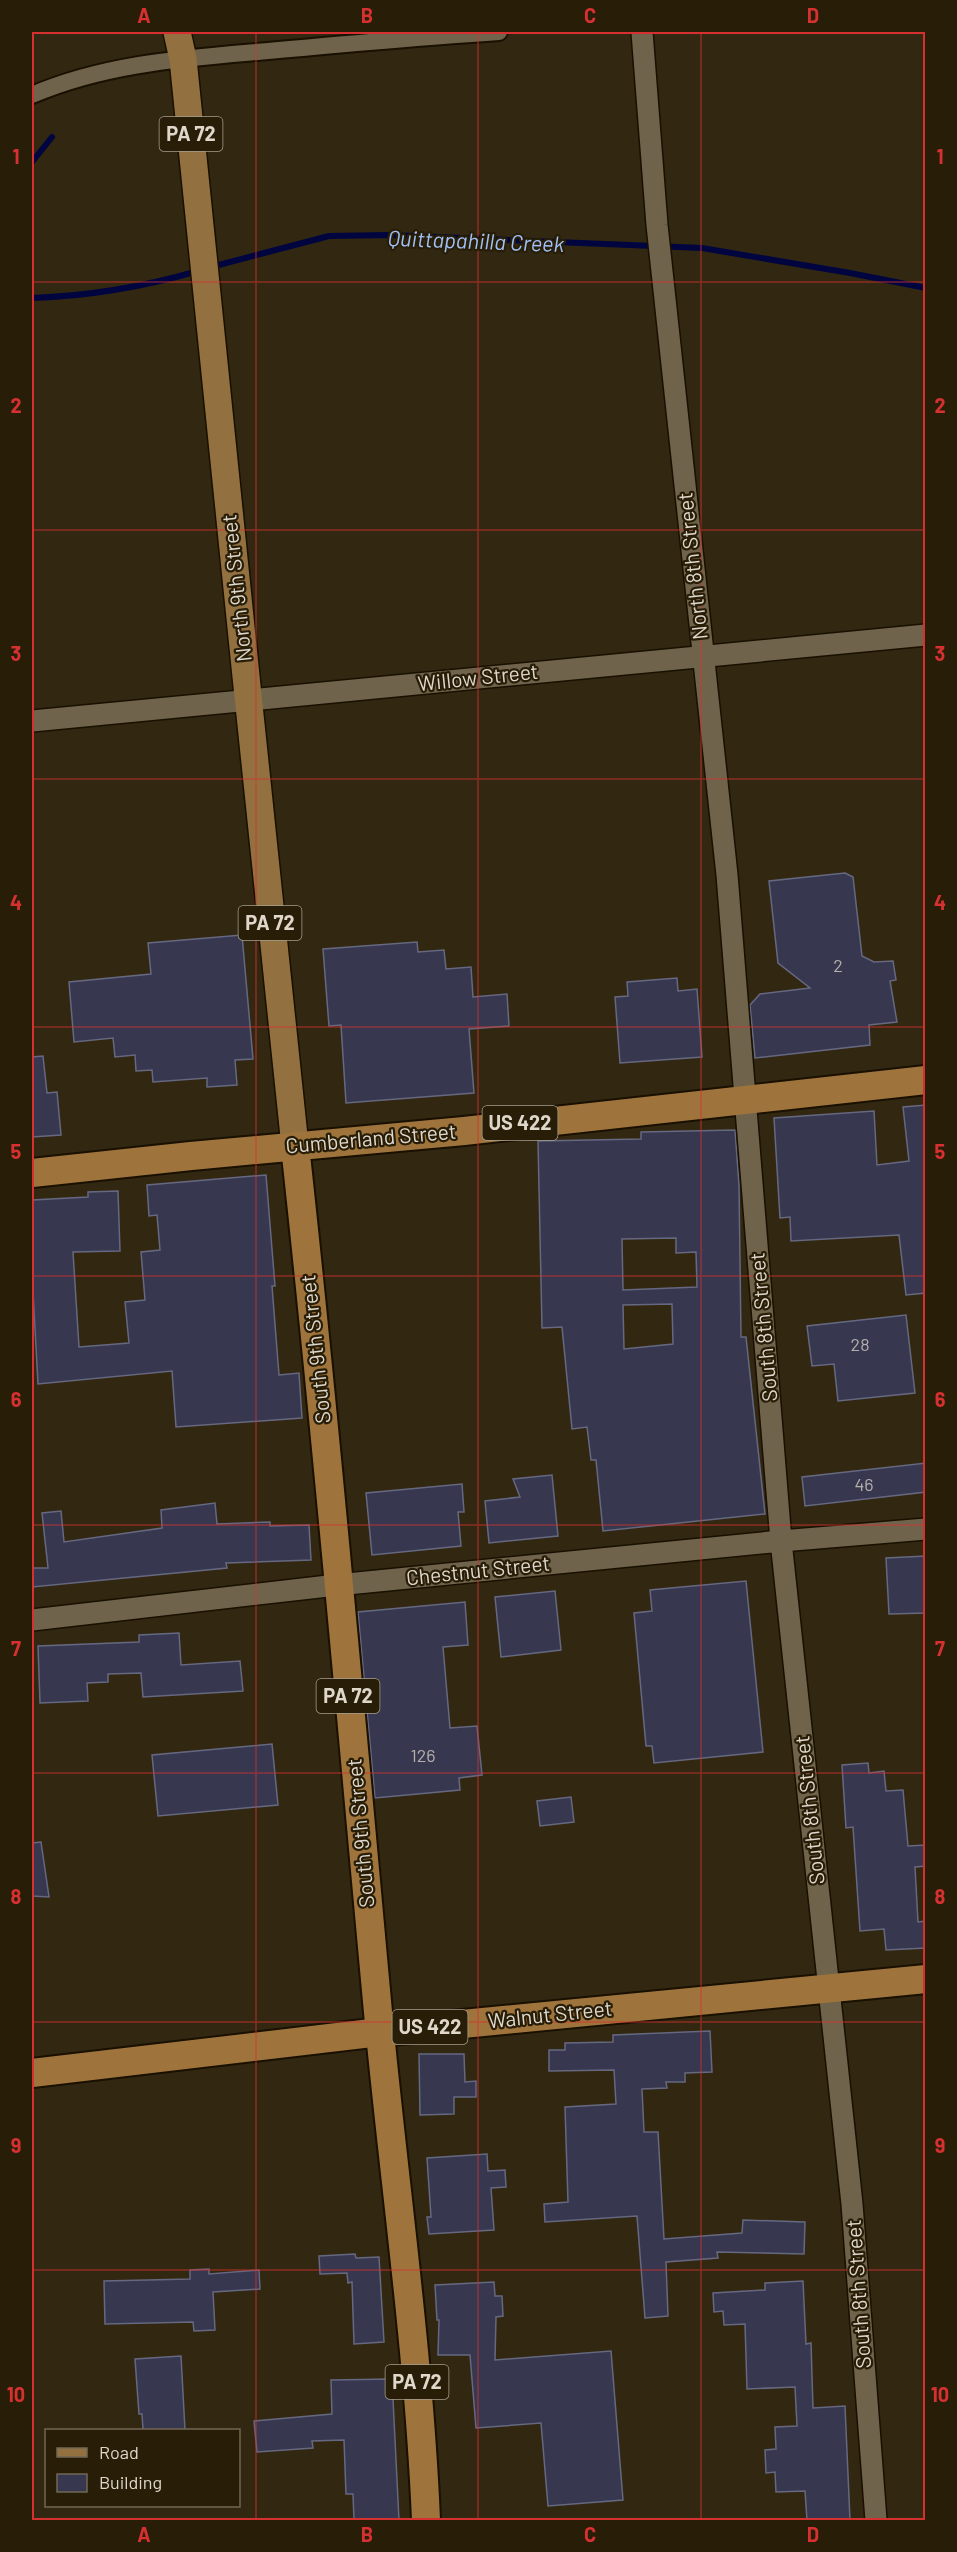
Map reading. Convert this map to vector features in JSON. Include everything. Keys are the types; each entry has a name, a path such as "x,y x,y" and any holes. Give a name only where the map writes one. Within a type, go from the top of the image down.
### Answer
{"highway":[{"name":"Cumberland Street","path":"32,1173 464,1131 926,1080"},
{"name":"South 9th Street","path":"294,1146 319,1362 380,2032 422,2433 426,2520"},
{"name":"Walnut Street","path":"32,2073 380,2032 926,1979"}],"main road":[{"name":"North 9th Street","path":"177,32 183,59 203,236 294,1146"}],"street":[{"path":"32,95 63,81 105,71 183,59 499,32"},
{"name":"North 8th Street","path":"642,32 657,225 727,875 745,1100"},
{"name":"Willow Street","path":"32,722 926,635"},
{"name":"South 8th Street","path":"745,1100 781,1541 852,2204 876,2520"},
{"name":"Chestnut Street","path":"32,1620 338,1585 781,1541 926,1529"}],"building":[{"path":"845,873 853,877 862,956 874,962 893,961 896,980 890,981 897,1022 869,1025 870,1045 755,1058 750,1005 760,994 810,988 778,963 769,881"},
{"path":"242,935 253,1059 235,1060 237,1085 207,1087 207,1078 153,1082 152,1070 136,1071 135,1055 115,1057 113,1038 74,1042 69,982 151,974 148,943"},
{"path":"417,942 418,952 444,950 446,969 471,967 473,997 507,994 509,1026 469,1029 474,1093 346,1103 341,1025 329,1026 323,949"},
{"path":"677,978 678,991 697,989 702,1057 620,1063 615,997 628,996 627,982"},
{"path":"43,1056 47,1093 57,1092 61,1135 32,1137 32,1057"},
{"path":"926,1105 926,1293 906,1295 899,1235 791,1241 790,1217 780,1218 774,1118 874,1111 877,1165 909,1161 903,1107"},
{"path":"735,1130 739,1185 741,1337 746,1337 765,1514 603,1531 596,1460 591,1460 587,1427 572,1429 562,1327 542,1328 538,1141 641,1139 641,1132","holes":["676,1238 676,1253 696,1252 697,1287 623,1290 622,1239","672,1304 673,1344 624,1349 623,1305"]},
{"path":"266,1175 279,1375 299,1373 302,1418 176,1427 172,1371 38,1384 32,1273 32,1200 88,1197 88,1192 118,1191 120,1251 73,1252 79,1347 129,1343 125,1302 145,1300 141,1252 160,1250 157,1215 149,1216 147,1185"},
{"path":"906,1315 915,1393 838,1401 834,1364 812,1366 807,1326"},
{"path":"926,1463 926,1492 805,1506 802,1477"},
{"path":"552,1475 558,1536 489,1543 485,1501 520,1497 513,1479"},
{"path":"462,1484 464,1512 458,1512 461,1546 372,1555 366,1493"},
{"path":"215,1503 217,1524 270,1522 270,1526 309,1525 311,1560 226,1563 227,1568 32,1587 32,1568 48,1568 42,1513 61,1511 64,1542 162,1528 161,1510"},
{"path":"926,1556 926,1613 889,1614 886,1558"},
{"path":"746,1581 763,1752 654,1763 652,1746 646,1746 634,1613 652,1611 650,1590"},
{"path":"555,1591 561,1650 501,1657 495,1597"},
{"path":"465,1602 468,1645 443,1647 450,1728 477,1726 482,1775 459,1778 460,1790 375,1798 358,1612"},
{"path":"179,1633 181,1665 240,1661 243,1691 143,1697 141,1673 108,1674 108,1682 87,1683 88,1701 40,1703 38,1646 139,1642 139,1635"},
{"path":"272,1744 278,1805 158,1816 152,1755"},
{"path":"868,1763 869,1773 884,1771 886,1791 903,1790 908,1846 926,1845 926,1866 915,1867 918,1922 926,1921 926,1948 886,1950 884,1929 860,1931 853,1827 846,1828 842,1765"},
{"path":"571,1797 574,1822 540,1826 537,1801"},
{"path":"41,1842 49,1897 32,1896 32,1843"},
{"path":"710,2031 712,2072 685,2073 685,2082 666,2082 667,2088 642,2089 644,2132 658,2132 664,2239 742,2233 743,2220 805,2222 804,2254 717,2252 718,2258 666,2262 668,2316 645,2318 637,2216 545,2222 544,2204 568,2202 565,2107 616,2104 614,2070 549,2071 549,2050 565,2050 565,2043 613,2042 613,2035"},
{"path":"419,2054 464,2054 465,2082 476,2081 476,2097 454,2097 454,2114 420,2115"},
{"path":"487,2154 488,2171 505,2170 506,2187 491,2188 494,2230 429,2234 427,2217 431,2217 427,2158"},
{"path":"355,2254 356,2258 379,2257 384,2342 354,2344 352,2282 348,2283 347,2273 320,2274 319,2256"},
{"path":"209,2269 209,2274 259,2270 260,2289 213,2292 215,2330 194,2331 193,2322 105,2324 104,2281 190,2279 190,2270"},
{"path":"803,2281 806,2344 811,2343 813,2408 845,2406 850,2520 807,2520 805,2491 776,2492 775,2472 766,2473 765,2450 776,2449 775,2427 797,2426 795,2387 747,2389 745,2324 724,2325 723,2311 714,2312 713,2293 765,2290 765,2283"},
{"path":"494,2282 495,2296 502,2296 503,2316 496,2317 495,2360 611,2351 623,2500 548,2506 541,2423 476,2428 470,2355 438,2355 439,2320 437,2320 435,2285"},
{"path":"181,2356 185,2429 143,2429 142,2414 139,2414 135,2359"},
{"path":"392,2379 399,2520 354,2520 353,2494 346,2494 344,2440 312,2441 313,2448 257,2452 254,2421 332,2414 331,2380"}],"waterway":[{"path":"32,162 52,137"},
{"name":"Quittapahilla Creek","path":"211,267 329,236 390,235 702,248 926,288"},
{"name":"Quittapahilla Creek","path":"32,298 116,290 198,271"}]}
